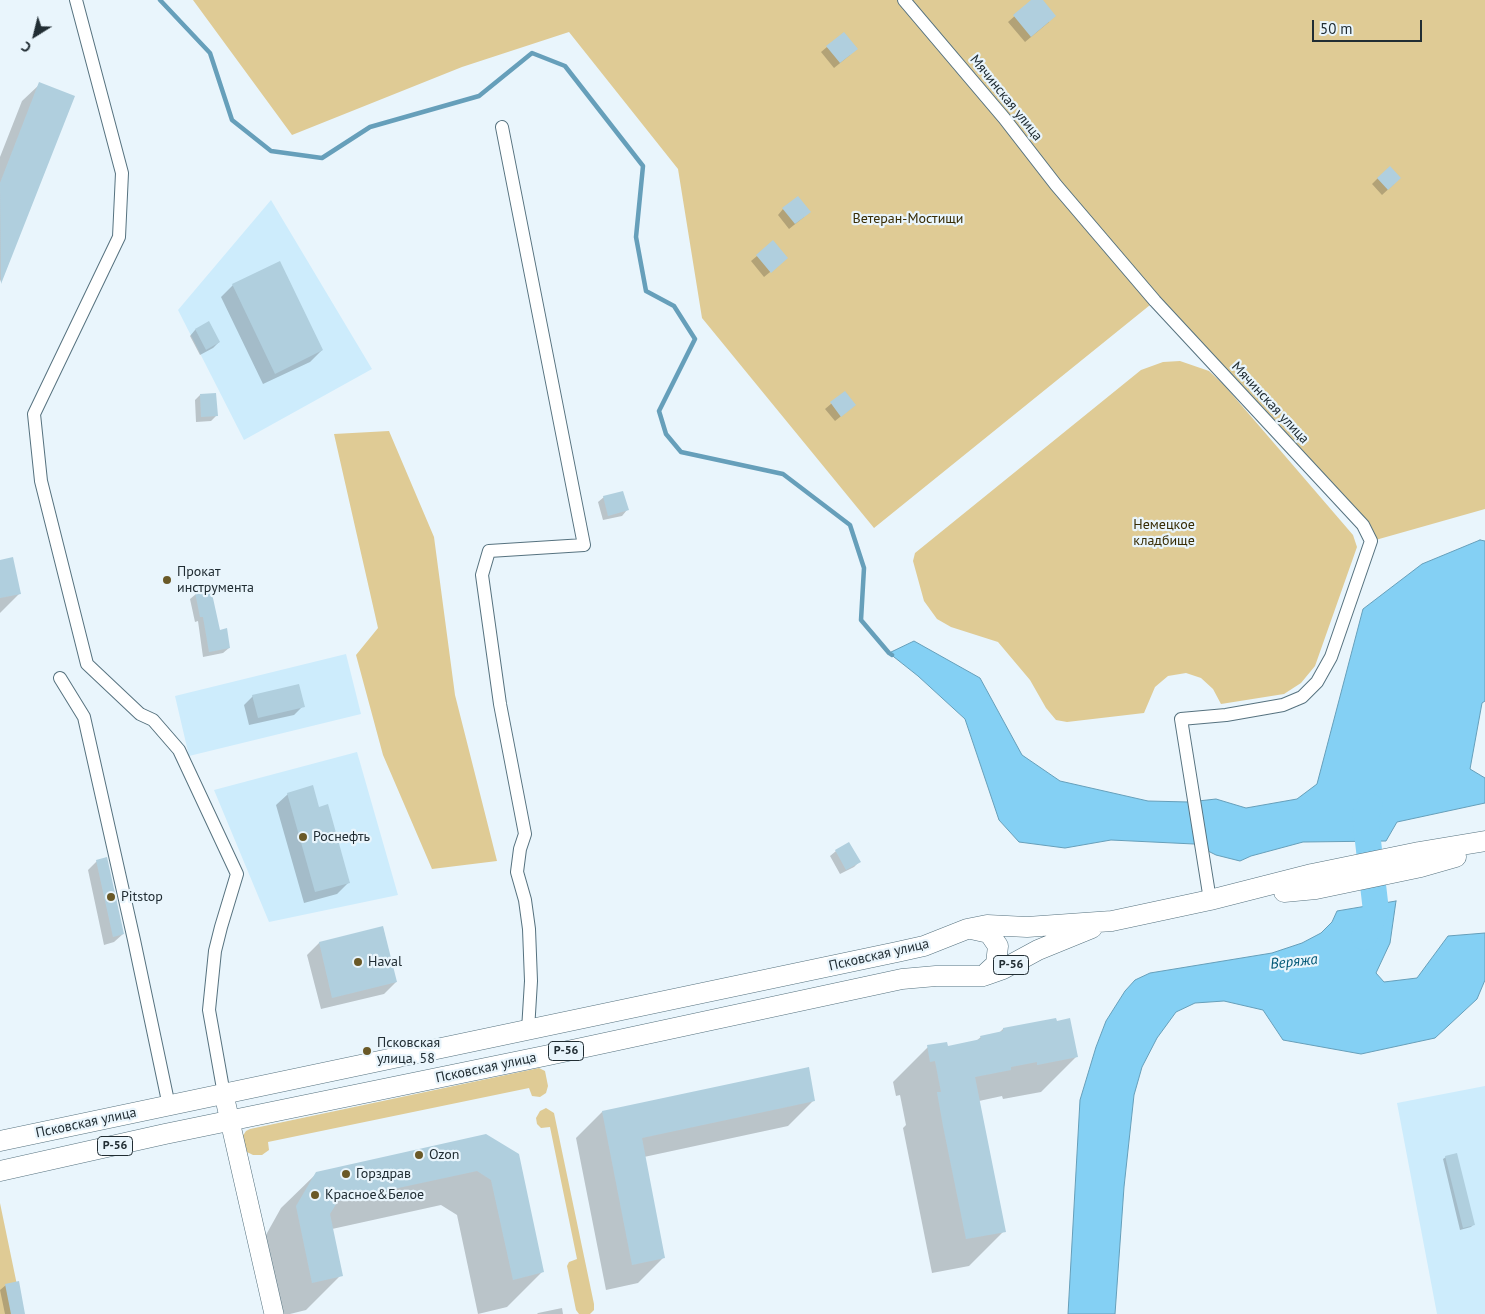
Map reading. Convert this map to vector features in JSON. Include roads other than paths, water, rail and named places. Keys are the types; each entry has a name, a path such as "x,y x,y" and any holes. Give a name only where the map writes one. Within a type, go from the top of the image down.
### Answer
{"main road":[{"name":"Р-56","path":"1420,859 1485,841"},
{"name":"Р-56","path":"1420,859 1485,850"},
{"name":"Псковская улица","path":"0,1141 898,952 924,946 967,929 987,925 1027,927 1112,920 1420,859"},
{"name":"Псковская улица","path":"0,1171 165,1134 230,1122 902,979 936,976 983,976 1003,969 1038,950 1112,920"},
{"path":"967,929 989,933 998,946 996,964 983,976"}],"street":[{"path":"76,0 122,172 119,237 34,414 41,481 87,664 140,714 153,720 179,750 238,874 215,951 209,1010 224,1095 274,1314"},
{"name":"Мячинская улица","path":"904,0 1004,118 1056,185 1155,301 1363,525 1372,540 1331,658 1317,682 1302,696 1283,705 1226,715 1180,719 1210,900"},
{"path":"502,127 584,545 489,551 482,575 500,704 524,834 517,872 525,900 530,929 531,981 528,1030"},
{"path":"60,678 84,717 169,1106"}],"water":[{"path":"1480,540 1485,541 1485,701 1482,703 1470,769 1485,778 1485,803 1397,822 1386,841 1303,842 1251,856 1240,861 1216,855 1194,844 1111,840 1065,848 1019,842 999,820 965,719 918,676 889,653 914,641 980,678 1022,755 1060,781 1148,801 1189,802 1216,799 1246,808 1297,799 1317,784 1363,609 1422,564"},
{"path":"1396,901 1390,943 1376,973 1384,982 1417,978 1448,936 1485,933 1485,980 1477,999 1435,1038 1361,1054 1283,1040 1263,1010 1224,1001 1195,1003 1176,1012 1157,1038 1142,1067 1134,1095 1124,1187 1115,1314 1068,1314 1080,1100 1106,1021 1125,991 1135,980 1150,973 1272,953 1302,943 1321,933 1332,922 1337,911"}],"waterway":[{"path":"160,0 210,53 232,120 271,151 322,158 370,127 479,96 532,53 565,66 643,166 636,237 646,291 674,306 695,339 659,411 666,434 681,452 783,474 850,525 864,568 861,620 892,655"},
{"name":"Веряжа","path":"1364,937 1376,911 1365,815 1370,806"}],"place":[{"name":"Прокат инструмента","path":"167,580"},
{"name":"Роснефть","path":"303,837"},
{"name":"Pitstop","path":"111,897"},
{"name":"Haval","path":"358,962"},
{"name":"Псковская улица, 58","path":"367,1051"},
{"name":"Ozon","path":"419,1155"},
{"name":"Горздрав","path":"346,1174"},
{"name":"Красное&Белое","path":"315,1195"}],"park label":[{"name":"Ветеран-Мостищи","path":"908,219"},
{"name":"Немецкое кладбище","path":"1164,534"}]}
